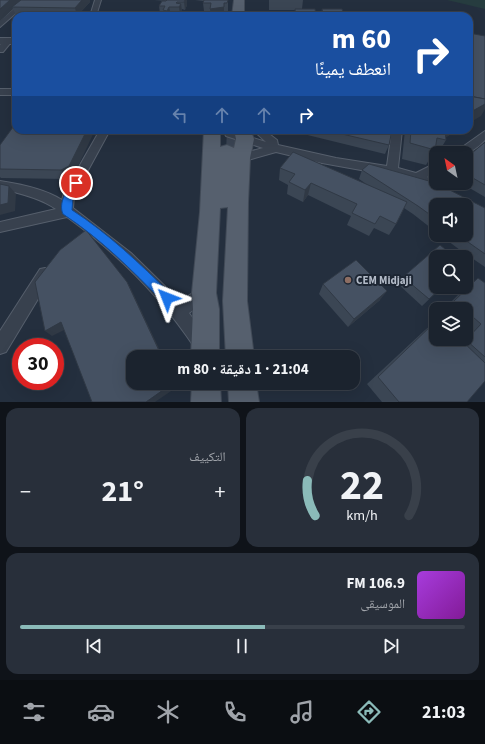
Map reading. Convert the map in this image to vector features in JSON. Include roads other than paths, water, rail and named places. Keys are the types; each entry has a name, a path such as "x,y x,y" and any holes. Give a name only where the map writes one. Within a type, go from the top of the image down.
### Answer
{"main road":[{"path":"239,0 240,12"},
{"path":"242,12 248,0"},
{"path":"234,138 236,301 240,350"},
{"path":"205,350 205,301 210,212 234,138"},
{"path":"206,390 206,402"},
{"path":"243,390 244,402"}],"street":[{"path":"17,12 28,0"},
{"path":"95,12 98,0"},
{"path":"0,25 12,18"},
{"path":"0,50 8,41"},
{"path":"0,92 12,92"},
{"path":"67,212 68,196 103,134"},
{"path":"392,170 396,134"},
{"path":"471,146 485,134"},
{"path":"234,138 272,149"},
{"path":"234,138 273,142 272,149"},
{"path":"234,138 272,149 336,162 392,170 418,177 445,191"},
{"path":"474,144 485,150"},
{"path":"418,177 429,171"},
{"path":"0,185 21,188 52,200 89,226 126,256 179,311 203,350"},
{"path":"0,226 67,212"},
{"path":"78,238 89,226"},
{"path":"0,346 41,279 57,261"},
{"path":"179,311 205,301"}],"tunnel":[{"path":"234,151 235,134"}],"place":[{"name":"CEM Midjaji","path":"348,280"}]}
